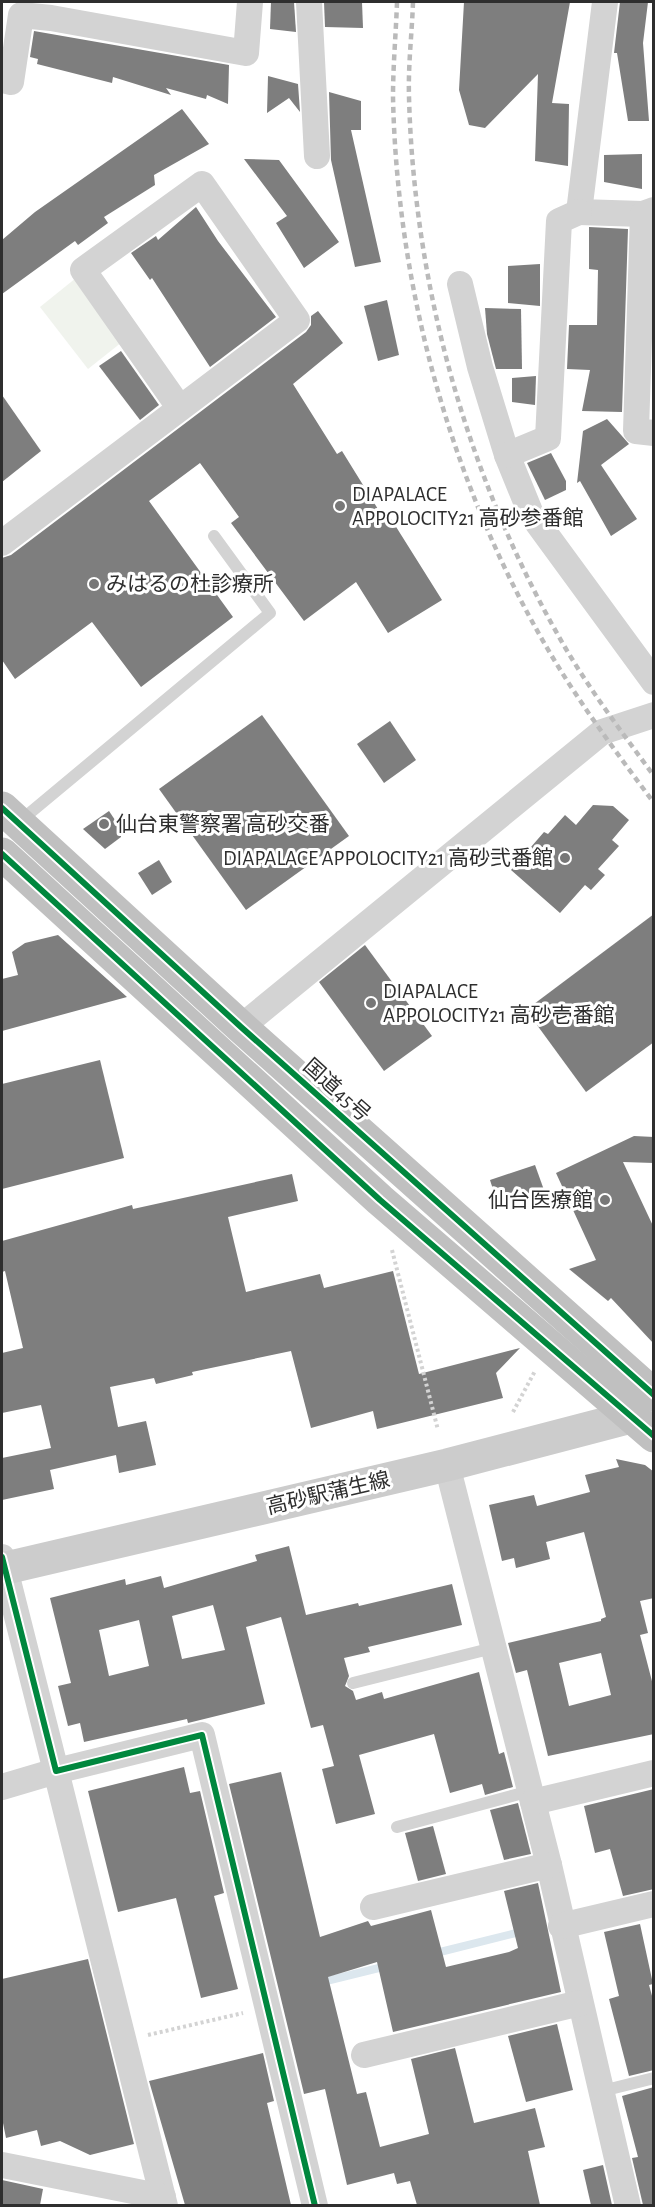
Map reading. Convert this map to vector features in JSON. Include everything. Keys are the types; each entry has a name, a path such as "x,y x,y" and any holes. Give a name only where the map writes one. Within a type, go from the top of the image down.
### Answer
{"highway":[{"name":"国道45号","path":"10,815 241,1027 648,1415"},
{"path":"2,854 380,1200 648,1415"}],"street":[{"path":"2,80 11,82 21,15 52,10 246,53 250,2"},
{"path":"309,2 317,156"},
{"path":"579,212 605,2"},
{"path":"2,543 297,320 202,184 83,270 179,407"},
{"path":"507,455 548,438 559,221 579,212 648,212 636,431 654,433"},
{"path":"460,284 480,367 507,455 531,514 654,682"},
{"path":"241,1027 602,732 654,715"},
{"name":"高砂駅蒲生線","path":"2,1565 447,1465 648,1415"},
{"path":"447,1465 549,1865 561,1926 628,2205"},
{"path":"2,1565 164,2201 2,2165"},
{"path":"2,1787 56,1771 202,1735 315,2205"},
{"path":"531,1797 654,1773"},
{"path":"373,1907 549,1865"},
{"path":"561,1926 654,1904"},
{"path":"364,2055 580,2003"}],"lane":[{"path":"10,815 270,613 214,536"},
{"path":"353,1683 493,1648"},
{"path":"397,1827 531,1797"},
{"path":"602,2091 654,2078"}],"path":[{"path":"390,1241 438,1430"},
{"path":"125,2041 267,2007"}],"shaded area":[{"path":"76,278 122,342 88,369 40,307"}],"building":[{"path":"271,2 294,2 296,32 270,29"},
{"path":"324,2 362,2 363,28 325,27"},
{"path":"464,2 570,2 552,103 569,104 568,166 535,161 538,74 485,128 469,125 459,90"},
{"path":"620,2 648,2 643,43 649,121 628,121 617,53 614,53"},
{"path":"34,31 229,65 228,104 207,95 206,99 166,88 171,95 113,77 112,83 37,64 38,59 30,57"},
{"path":"268,76 298,84 300,112 289,98 267,113"},
{"path":"329,92 361,101 361,130 351,130 381,262 355,267 331,160"},
{"path":"182,109 209,144 154,175 155,185 104,217 108,223 78,245 75,241 2,294 2,240 35,212"},
{"path":"642,154 642,189 604,182 604,155"},
{"path":"244,159 279,160 339,242 304,268 276,223 287,216"},
{"path":"196,207 218,241 276,317 210,367 152,278 150,280 131,253 156,236 158,240"},
{"path":"589,227 628,229 622,412 582,411 590,370 567,369 569,325 597,325 598,270 589,269"},
{"path":"540,264 540,306 508,303 508,266"},
{"path":"387,300 399,355 378,361 364,306"},
{"path":"485,308 521,309 522,369 496,369 487,334"},
{"path":"318,311 343,343 293,384 337,454 342,451 381,514 388,514 442,600 388,633 356,582 304,621 231,523 239,517 200,463 149,501 233,617 141,687 92,622 15,679 2,660 2,558 11,555 306,332 311,325 311,316"},
{"path":"121,351 159,405 140,420 99,366"},
{"path":"536,376 535,405 512,402 512,378"},
{"path":"2,395 41,451 2,482"},
{"path":"607,419 629,444 601,465 637,519 611,536 580,481 577,483 583,431"},
{"path":"551,453 566,481 566,490 545,500 527,463"},
{"path":"262,715 349,836 246,910 159,789"},
{"path":"390,721 416,760 384,783 357,744"},
{"name":"DIAPALACE APPOLOCITY21 高砂弐番館","path":"593,805 613,806 629,820 612,840 619,846 598,869 605,875 591,890 585,885 560,913 511,870 544,832 548,834 565,815 576,825"},
{"name":"仙台東警察署 高砂交番","path":"109,811 121,829 121,837 105,849 83,829"},
{"path":"159,860 172,882 152,895 138,873"},
{"path":"654,914 654,1042 586,1092 526,1010"},
{"path":"58,935 127,997 2,1031 2,979 18,975 12,952 25,943"},
{"name":"DIAPALACE APPOLOCITY21 高砂壱番館","path":"365,945 432,1036 384,1071 319,982"},
{"path":"100,1060 124,1158 2,1189 2,1084"},
{"path":"634,1136 654,1137 654,1163 623,1162 654,1228 654,1344 611,1298 608,1301 569,1269 596,1260 556,1173"},
{"path":"535,1165 544,1190 498,1205 490,1180"},
{"path":"292,1174 298,1201 228,1217 246,1292 320,1274 324,1288 393,1271 419,1374 520,1348 496,1373 503,1398 377,1429 373,1411 311,1428 291,1351 192,1372 193,1375 156,1384 154,1378 110,1387 118,1427 146,1421 156,1465 119,1473 116,1455 50,1470 54,1489 2,1500 2,1458 51,1448 41,1405 2,1413 2,1353 23,1348 5,1271 2,1272 2,1241 132,1205 133,1209"},
{"path":"616,1459 645,1465 654,1472 654,1598 640,1601 648,1633 640,1635 654,1689 654,1734 548,1756 527,1670 516,1673 508,1643 601,1621 606,1617 584,1532 546,1542 550,1559 516,1568 514,1558 502,1561 489,1505 534,1495 537,1506 590,1492 585,1475 619,1467","holes":["601,1653 611,1695 569,1706 559,1663"]},
{"path":"289,1546 306,1615 358,1603 359,1606 452,1584 462,1625 368,1647 370,1652 344,1658 349,1676 345,1686 353,1691 356,1700 382,1692 384,1699 479,1672 499,1754 504,1752 513,1787 485,1795 482,1784 450,1793 434,1734 359,1755 375,1814 336,1824 322,1769 334,1766 323,1725 311,1728 281,1617 246,1627 265,1704 188,1723 187,1719 84,1742 80,1723 68,1726 58,1686 71,1683 50,1598 125,1579 126,1585 161,1576 164,1588 257,1561 255,1555","holes":["213,1605 225,1650 182,1659 172,1616","139,1620 149,1666 109,1676 99,1630"]},
{"path":"184,1767 190,1793 200,1791 224,1893 214,1896 238,1989 201,1998 176,1898 118,1912 88,1791"},
{"path":"281,1772 320,1937 368,1921 371,1926 431,1910 446,1967 509,1952 518,1948 504,1891 538,1883 561,1992 393,2032 377,1962 328,1977 357,2094 366,2092 380,2147 429,2134 411,2059 455,2048 474,2123 535,2108 545,2147 528,2151 540,2205 417,2205 410,2181 397,2184 394,2173 347,2185 325,2089 304,2094 229,1784"},
{"path":"654,1789 654,1889 623,1896 610,1849 595,1853 584,1806"},
{"path":"518,1803 531,1854 504,1860 490,1810"},
{"path":"433,1826 446,1874 418,1881 405,1833"},
{"path":"640,1924 653,1984 649,1985 654,2003 654,2070 629,2076 609,1999 619,1996 604,1932"},
{"path":"88,1959 134,2144 90,2155 60,2141 41,2146 37,2130 6,2138 2,2118 2,1979"},
{"path":"557,2024 573,2090 526,2102 508,2036"},
{"path":"263,2053 274,2101 267,2103 291,2205 185,2205 149,2081"},
{"path":"654,2087 654,2205 643,2205 632,2158 638,2157 622,2096"},
{"path":"603,2165 612,2205 591,2205 583,2170"},
{"path":"2,2180 43,2189 40,2205 2,2205"}],"waterway":[{"path":"432,1954 524,1931"},
{"path":"318,1983 387,1966"}],"railway":[{"path":"397,2 393,97 397,170 406,243 419,316 437,388 459,458 486,527 518,594 553,658 589,713 654,803"},
{"path":"413,2 409,85 413,169 422,241 435,312 453,383 475,452 501,520 532,585 576,665 608,714 654,776"}],"cycle path":[{"path":"2,808 241,1027 654,1395"},
{"path":"2,854 380,1200 654,1436"},
{"path":"2,1557 56,1771 202,1735 315,2206"}],"place":[{"name":"DIAPALACE APPOLOCITY21 高砂参番館","path":"340,506"},
{"name":"みはるの杜診療所","path":"94,584"},
{"name":"仙台東警察署 高砂交番","path":"104,824"},
{"name":"DIAPALACE APPOLOCITY21 高砂弐番館","path":"565,858"},
{"name":"DIAPALACE APPOLOCITY21 高砂壱番館","path":"371,1003"},
{"name":"仙台医療館","path":"605,1200"}]}
